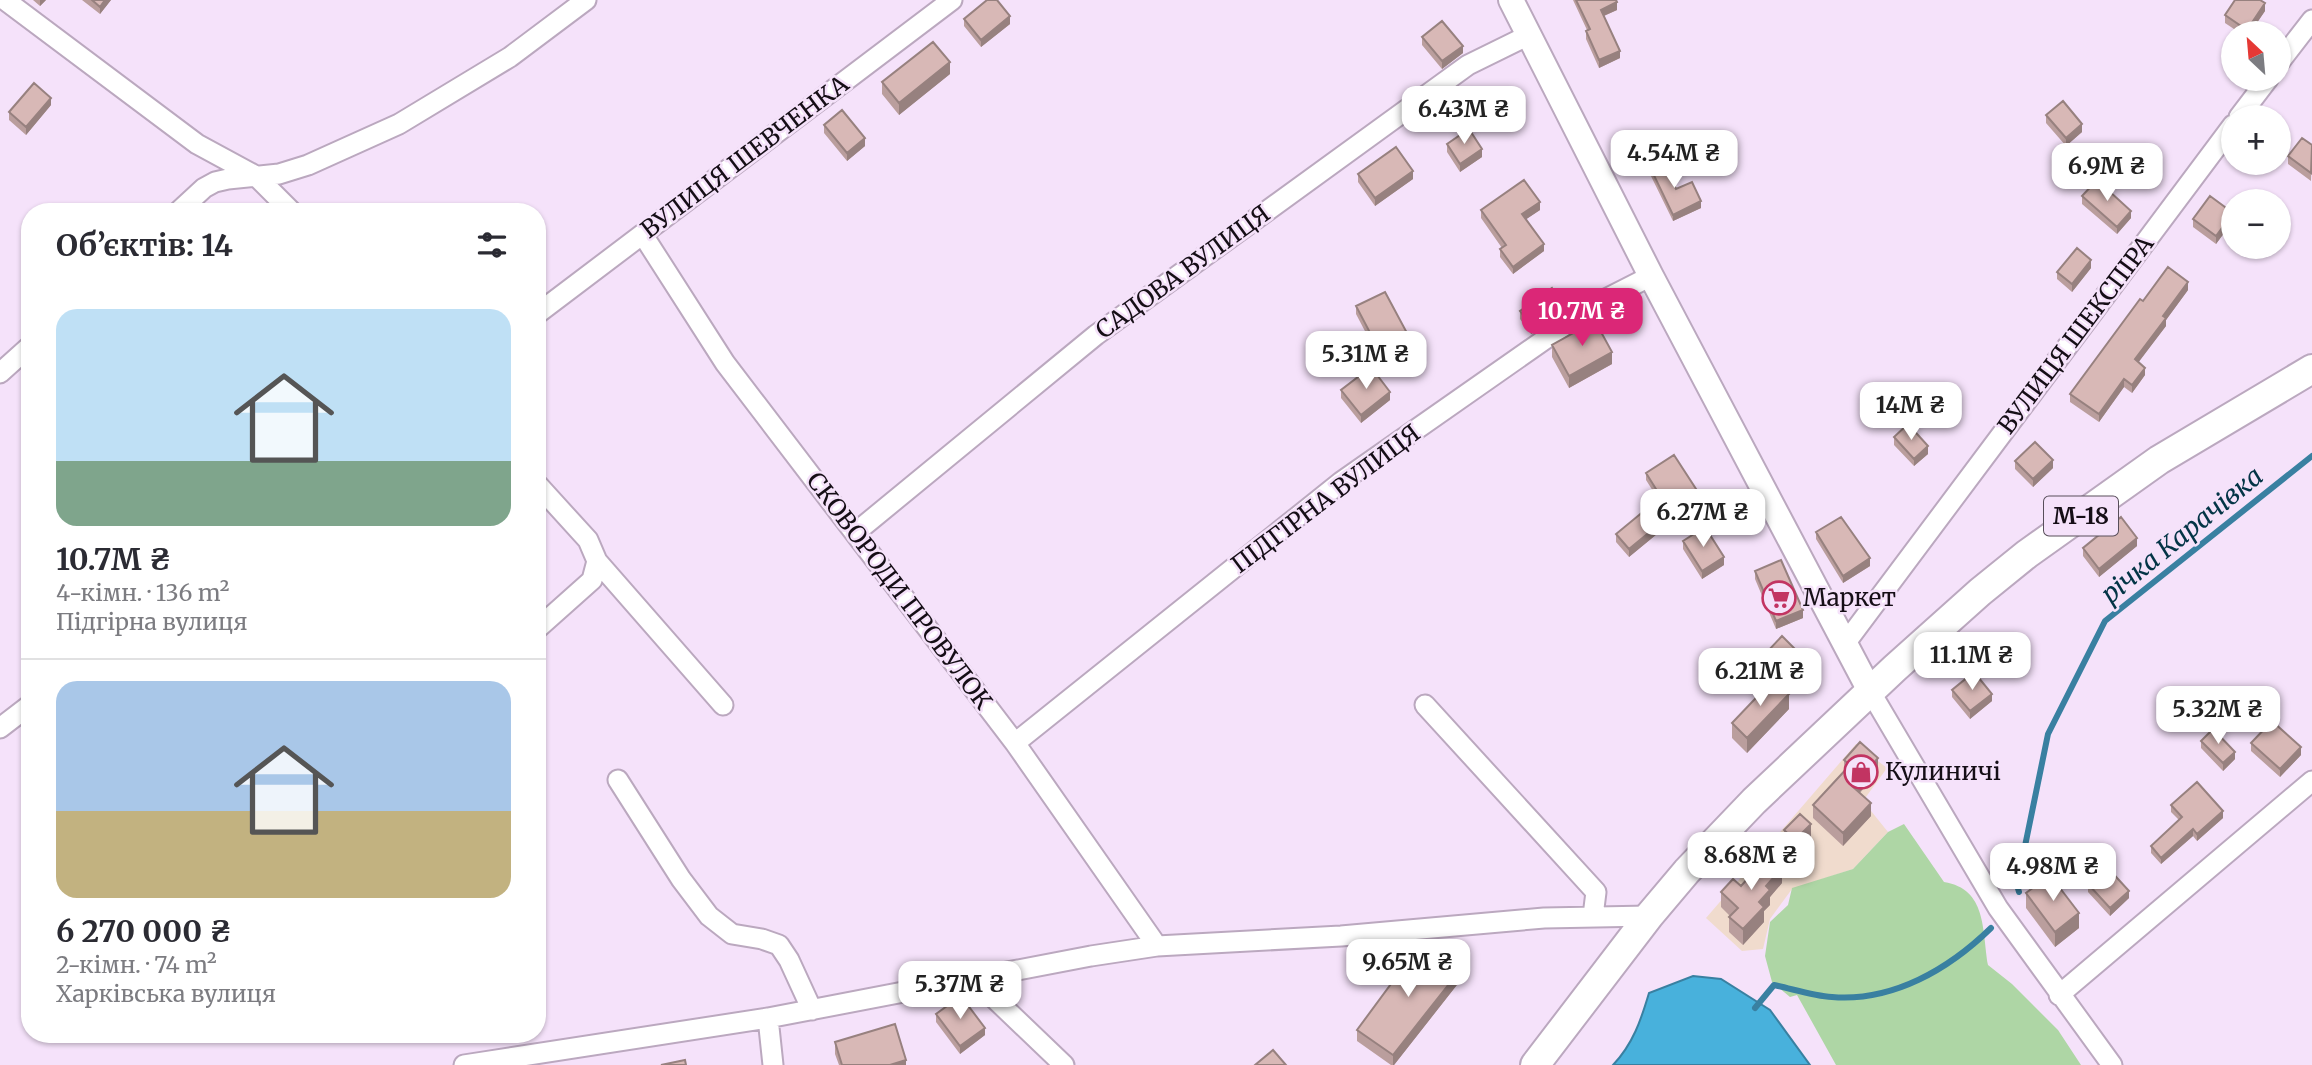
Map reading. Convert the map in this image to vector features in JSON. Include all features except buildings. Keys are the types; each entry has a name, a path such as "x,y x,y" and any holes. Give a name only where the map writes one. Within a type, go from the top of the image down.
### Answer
{"highway":[{"name":"М-18","path":"1535,1065 1649,916 1687,871 1754,801 1980,592 2026,554 2159,460 2312,369"}],"main road":[{"path":"1511,0 1651,276 1870,691"}],"street":[{"path":"5,0 197,144 256,176 283,203"},
{"path":"187,203 215,182 279,174 308,165 399,124 510,57 586,0"},
{"name":"ВУЛИЦЯ ШЕВЧЕНКА","path":"546,307 952,0"},
{"path":"2291,48 2312,20"},
{"name":"САДОВА ВУЛИЦЯ","path":"855,533 1096,335 1468,65 1529,35"},
{"path":"2248,105 2259,91"},
{"name":"ВУЛИЦЯ ШЕКСПІРА","path":"1844,645 2221,141"},
{"name":"СКОВОРОДИ ПРОВУЛОК","path":"643,235 725,363 1015,743 1157,946"},
{"name":"ПІДГІРНА ВУЛИЦЯ","path":"1015,743 1341,482 1594,305 1651,276"},
{"path":"0,373 21,354"},
{"path":"546,494 588,540 597,561 723,705"},
{"path":"546,621 592,580 597,561"},
{"path":"1870,691 1998,908 2112,1065"},
{"path":"1425,705 1596,892 1593,916"},
{"path":"0,728 21,712"},
{"path":"618,780 681,879 709,916 732,934 779,945 789,960 812,1010"},
{"path":"2059,995 2312,781"},
{"path":"464,1065 768,1018 1157,946 1341,936 1544,918 1649,916"},
{"path":"974,979 1063,1065"},
{"path":"768,1018 773,1065"}],"shaded area":[{"path":"1856,744 1887,768 1863,801 1888,832 1853,869 1792,889 1770,919 1763,949 1742,951 1706,918"}],"green space":[{"path":"1904,824 1944,882 1958,886 1975,902 1983,925 1988,965 2012,984 2058,1030 2081,1065 1836,1065 1797,995 1790,997 1772,982 1765,956 1770,922 1788,905 1792,888 1853,869 1888,832"}],"water":[{"path":"1693,976 1721,979 1770,1010 1810,1065 1613,1065 1636,1031 1649,993"}],"waterway":[{"name":"річка Карачівка","path":"2019,892 2017,885 2048,734 2105,621 2312,456"},
{"name":"річка Карачівка","path":"1755,1008 1774,985 1832,997 1855,997 1898,988 1919,980 1957,957 1991,928"}],"place":[{"name":"Маркет","path":"1779,598"},
{"name":"Кулиничі","path":"1861,772"}]}
